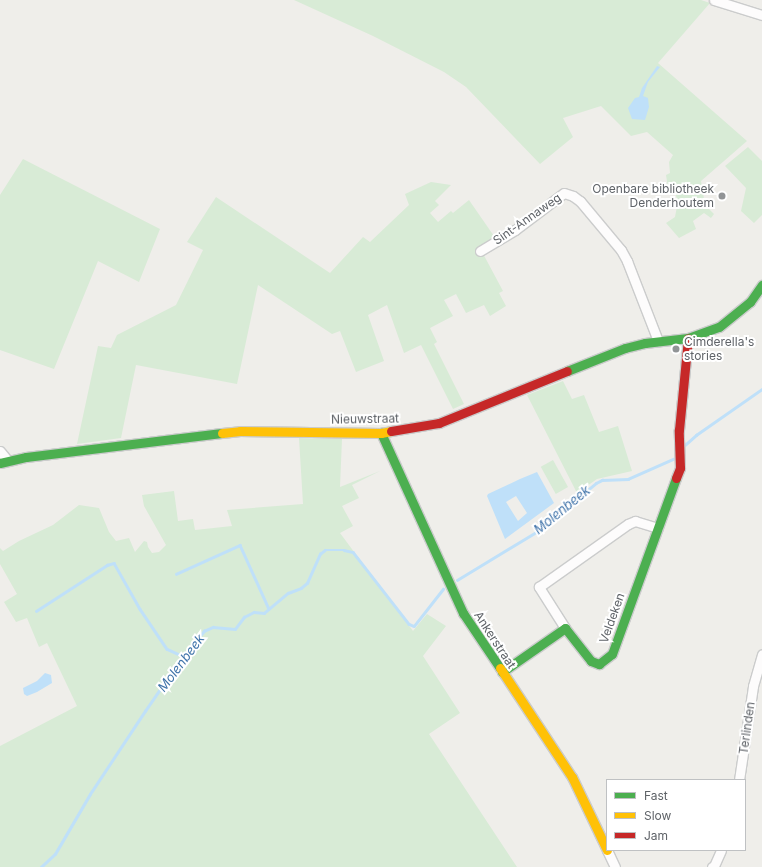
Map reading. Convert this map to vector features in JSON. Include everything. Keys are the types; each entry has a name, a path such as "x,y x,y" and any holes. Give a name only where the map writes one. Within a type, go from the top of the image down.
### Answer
{"street":[{"path":"714,0 762,15"},
{"name":"Sint-Annaweg","path":"480,251 515,230 564,193 573,196 580,201 621,250 627,261 658,341"},
{"name":"Nieuwstraat","path":"4,462 26,457 240,431 381,433 439,423 625,348 658,341 688,338 705,333 718,327 750,302 762,285"},
{"name":"Veldeken","path":"658,528 635,521 628,524 539,587 565,628 591,661 600,664 612,654 680,468 679,430 688,338"},
{"name":"Ankerstraat","path":"381,433 464,613 572,777 606,848"},
{"path":"0,451 4,462"},
{"path":"502,672 565,628"},
{"name":"Terlinden","path":"739,779 753,686 762,654"},
{"name":"Ankerstraat","path":"607,851 615,867"},
{"path":"715,867 721,851"}],"green space":[{"path":"294,0 701,0 710,3 658,63 747,141 701,181 705,205 714,214 711,218 704,213 693,221 696,229 679,238 666,223 675,217 678,201 673,188 668,188 666,175 670,173 669,162 673,155 647,132 631,136 601,106 563,118 573,137 540,164 466,87 444,72 373,36"},
{"path":"748,147 762,161 762,215 754,223 741,211 746,188 725,166"},
{"path":"23,159 160,229 139,282 98,261 54,369 0,350 0,195"},
{"path":"431,182 451,185 435,201 439,205 430,213 438,222 451,211 453,213 469,200 496,239 480,248 503,291 499,293 506,306 490,316 484,305 466,313 456,294 444,300 453,316 430,328 437,342 434,344 464,404 453,409 421,345 404,353 387,305 368,315 384,361 356,372 340,331 332,334 258,285 237,384 136,365 121,438 77,444 98,346 111,348 117,335 176,305 203,250 187,242 216,197 330,273 363,237 370,242 409,205 405,194"},
{"path":"563,381 572,399 584,395 599,432 618,426 632,471 597,479 577,493 527,395"},
{"path":"299,438 342,439 340,487 380,471 352,485 359,498 342,506 353,526 340,533 413,631 427,614 446,626 423,656 460,713 429,734 517,867 0,867 0,746 77,706 47,643 39,647 27,618 16,622 4,602 17,594 0,564 0,548 3,551 19,541 53,525 79,505 99,508 109,532 116,541 129,538 135,552 144,541 147,542 152,553 159,552 166,545 144,506 142,495 174,491 178,521 193,519 195,530 232,526 227,510 303,504"},
{"path":"553,460 568,487 556,494 541,467"}],"water":[{"path":"657,66 660,67 648,82 643,96 648,98 649,107 645,120 632,119 628,108 635,98 639,97 642,88"},
{"path":"537,472 554,503 505,539 487,496 488,494","holes":["516,496 527,513 518,521 506,502"]},
{"path":"45,673 51,675 52,683 27,696 24,694 23,688 37,681"}],"waterway":[{"name":"Molenbeek","path":"685,445 696,435 762,389"},
{"name":"Molenbeek","path":"457,580 538,531 596,483 602,480 628,479 673,459"},
{"path":"176,574 240,545 269,609"},
{"name":"Molenbeek","path":"41,867 55,854 90,794 145,711 183,656 204,631 213,627 235,629 244,617 254,612 264,613 288,593 301,588 307,583 320,554 325,550 344,550 353,552 409,624 414,626 443,589"},
{"path":"36,611 107,565 114,563 140,609 167,649 183,656"}],"traffic: fast":[{"path":"567,371 625,348 645,343 688,338 719,327 750,302 762,285"},
{"path":"0,463 26,457 222,433"},
{"path":"381,433 463,613 500,668"},
{"path":"502,672 565,628 591,661 599,664 612,654 676,478"}],"traffic: slow":[{"path":"222,433 240,431 381,433 391,431"},
{"path":"500,668 572,777 606,848"}],"traffic: jam":[{"path":"676,478 680,468 679,430 688,338"},
{"path":"391,431 439,423 567,371"}],"place":[{"name":"Openbare bibliotheek Denderhoutem","path":"722,196"},
{"name":"Cimderella's stories","path":"676,349"}]}
